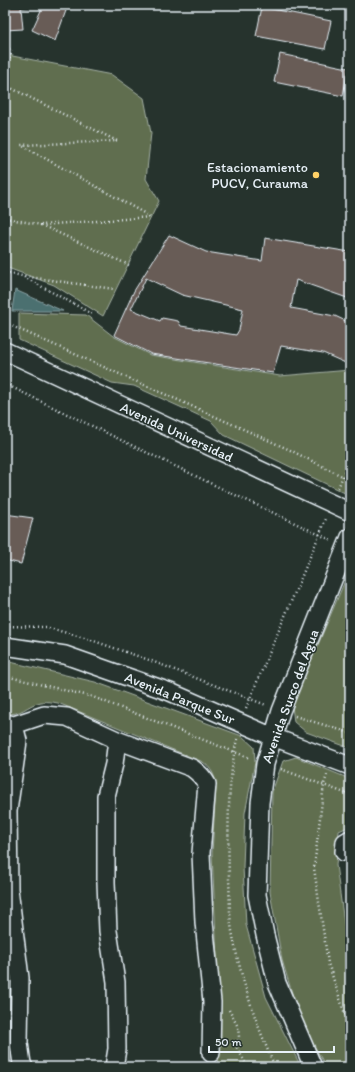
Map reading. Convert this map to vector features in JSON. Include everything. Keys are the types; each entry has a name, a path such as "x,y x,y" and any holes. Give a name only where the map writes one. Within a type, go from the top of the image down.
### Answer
{"street":[{"name":"Avenida Universidad","path":"5,350 350,512"},
{"name":"Avenida Surco del Agua","path":"313,1067 277,984 265,936 257,895 260,803 264,764 281,711 348,542"},
{"name":"Avenida Parque Sur","path":"5,646 65,655 170,692 273,737 350,766"},
{"path":"24,1067 22,1064 19,1043 20,978 9,889 8,811 18,741 10,724 44,715 67,717 117,740 192,768 199,773 207,784 201,853 204,922 212,1002 211,1053"},
{"path":"114,1067 117,1048 116,982 108,924 106,882 106,796 114,764 117,740"}],"path":[{"path":"5,49 12,49 5,79"},
{"path":"5,85 117,141 21,145 151,217 41,225"},
{"path":"5,218 41,225 129,266"},
{"path":"5,272 22,276 114,288"},
{"path":"22,276 94,315"},
{"path":"5,323 281,446 350,480"},
{"path":"5,384 210,483 320,534 348,542"},
{"path":"275,1067 250,1003 232,930 228,832 234,752 240,722 320,534"},
{"path":"5,626 46,627 149,660 281,711 350,734"},
{"path":"5,676 93,697 264,764 324,784 350,795"},
{"path":"331,759 324,784 314,868 328,964 350,1024"},
{"path":"212,1002 220,1001 236,1022 239,1032 237,1048 245,1062"}],"green space":[{"path":"7,55 112,75 144,98 151,133 146,179 159,201 103,316 54,285 5,267 5,74"},
{"path":"19,313 86,315 113,336 150,355 280,376 350,370 350,494 347,494 224,435 211,421 134,386 112,383 19,340"},
{"path":"350,569 350,748 306,732 294,722 292,706"},
{"path":"6,661 95,682 242,736 254,747 255,762 245,813 243,867 246,925 266,997 301,1067 218,1067 218,979 212,854 216,785 214,775 210,769 203,762 58,703 41,702 36,703 20,712 10,714 5,713"},
{"path":"296,757 350,779 350,826 339,831 336,865 345,930 350,950 350,1067 326,1067 311,1040 295,1003 282,960 270,892 272,792 283,761"}],"water":[{"path":"15,290 63,311 12,311"}],"building":[{"path":"5,5 68,5 55,41 32,30 43,6 21,8 23,29 5,30"},
{"path":"262,7 331,21 325,49 256,36"},
{"path":"280,54 348,68 343,96 274,82"},
{"path":"169,235 206,252 262,261 265,238 350,252 350,299 296,280 291,308 335,316 350,323 350,365 323,353 281,346 273,373 151,354 114,335 134,291","holes":["146,278 182,295 243,309 239,330 236,335 181,326 178,321 162,318 160,321 131,309"]},
{"path":"5,514 33,518 21,564 5,560"}],"place":[{"name":"Estacionamiento PUCV, Curauma","path":"316,175"}]}
